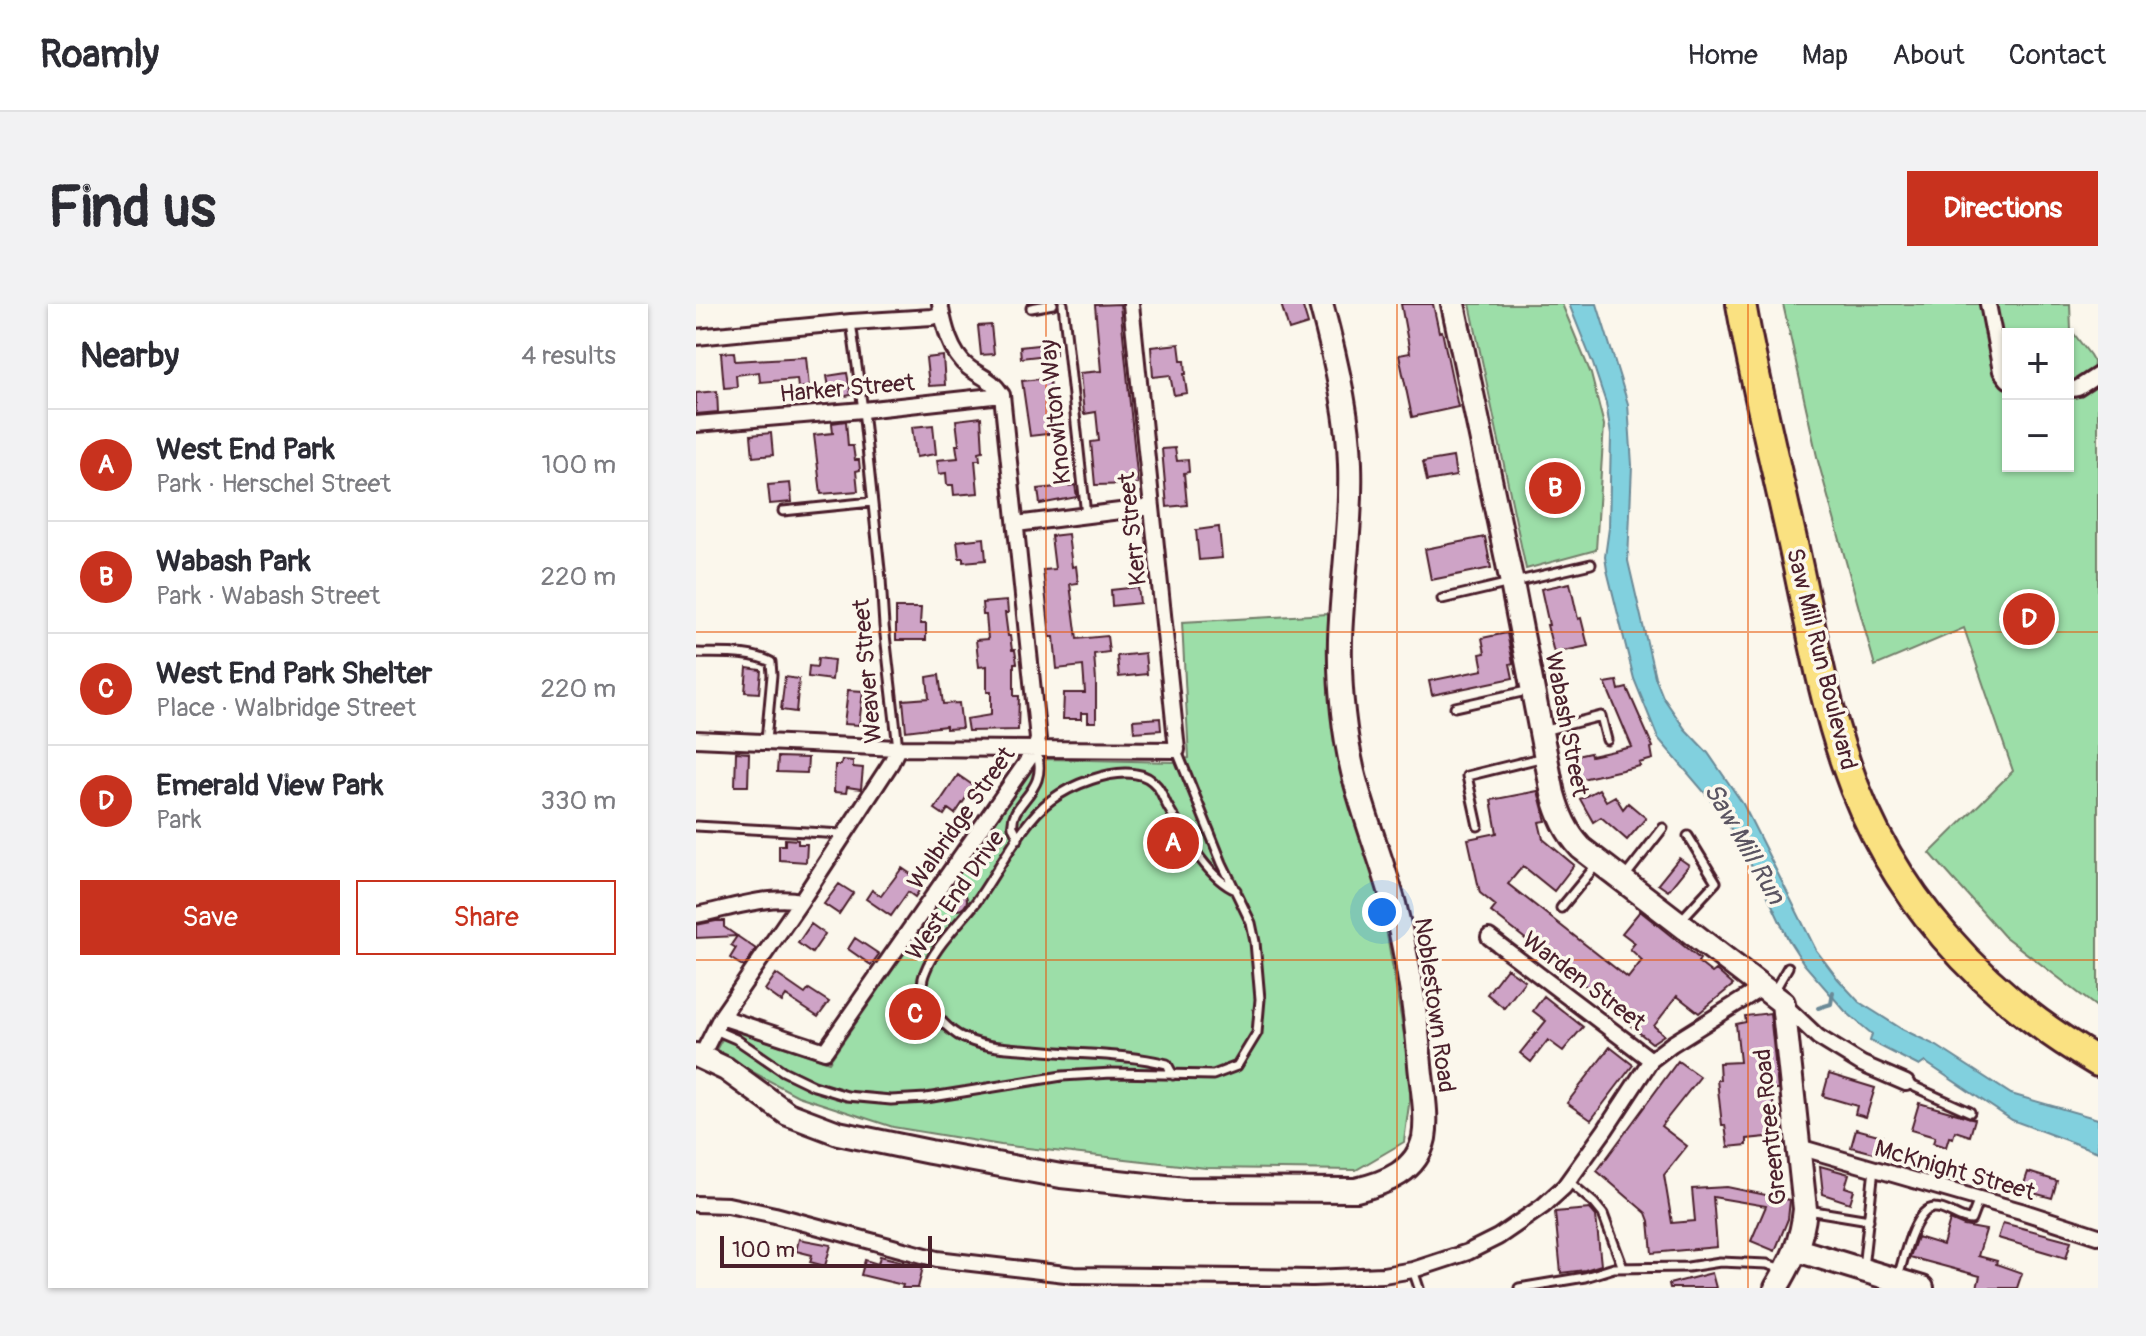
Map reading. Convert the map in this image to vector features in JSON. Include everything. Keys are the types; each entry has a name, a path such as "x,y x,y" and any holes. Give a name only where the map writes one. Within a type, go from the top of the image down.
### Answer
{"highway":[{"name":"Saw Mill Run Boulevard","path":"1741,304 1826,692 1845,763 1858,797 1896,871 1949,942 2020,1011 2098,1062"},
{"name":"Saw Mill Run Boulevard","path":"1759,304 1843,688 1875,790 1906,852 1963,930 2032,997 2098,1041"}],"main road":[{"name":"Noblestown Road","path":"699,1056 726,1069 788,1114 838,1133 1061,1176 1185,1189 1356,1190 1393,1179 1413,1160 1424,1136 1424,1112 1409,966 1353,770 1345,726 1340,640 1350,466 1345,418 1321,304"},
{"name":"Wabash Street","path":"1453,304 1556,803 1565,828 1581,848 1773,995"},
{"name":"Greentree Road","path":"1773,995 1799,1147 1805,1209 1803,1232 1797,1250 1781,1280"},
{"path":"1797,1250 1922,1288"}],"street":[{"name":"Kerr Street","path":"1131,304 1177,750"},
{"path":"1988,304 2002,372"},
{"path":"696,337 932,317 941,309 956,353 966,366 994,382 1002,395"},
{"path":"2074,389 2098,375"},
{"name":"Harker Street","path":"696,424 1002,395"},
{"name":"Walbridge Street","path":"717,1023 825,1051 1035,750 1038,739 1002,395"},
{"path":"1016,524 1152,507"},
{"path":"696,739 898,748 1177,750"},
{"name":"Weaver Street","path":"699,1056 717,1023 801,901 898,748"},
{"path":"696,915 769,900 786,898 801,901"},
{"name":"Warden Street","path":"1489,937 1651,1060"},
{"path":"696,1204 728,1205 775,1215 937,1259 1074,1275 1312,1283 1413,1270 1468,1252 1498,1237 1543,1206 1568,1181 1651,1060 1672,1044 1773,995"},
{"name":"Wabash Street","path":"1773,995 1818,1037 1862,1064 1906,1083"},
{"name":"McKnight Street","path":"1799,1147 2098,1236"}],"lane":[{"path":"1031,308 1053,304"},
{"name":"Knowlton Way","path":"1063,304 1086,515"},
{"name":"Weaver Street","path":"851,322 898,748"},
{"path":"783,511 872,502"},
{"path":"1442,599 1591,564"},
{"path":"696,653 751,656 771,662 766,741"},
{"path":"1455,707 1533,689"},
{"path":"1541,731 1601,716 1607,740"},
{"path":"1018,839 1013,827 1014,817 1039,776 1041,764 1035,750"},
{"name":"West End Drive","path":"717,1023 736,1039 799,1079 847,1096 906,1099 1062,1076 1112,1073 1213,1075 1237,1066 1257,1033 1260,999 1255,942 1251,923 1222,863 1177,750"},
{"path":"1478,826 1467,776 1546,756"},
{"name":"West End Drive","path":"1173,1075 1167,1064 1142,1058 1008,1049 959,1035 945,1025 930,1006 923,992 922,979 942,943 976,902 1032,817 1064,793 1120,772 1138,774 1158,787 1206,865 1225,885 1236,890"},
{"path":"696,826 845,834"},
{"path":"1623,880 1663,828"},
{"path":"1678,922 1716,882 1688,836"},
{"path":"1561,908 1599,862"},
{"path":"1773,995 1788,967"},
{"path":"1906,1083 1970,1112"},
{"path":"1863,1270 1874,1169"},
{"path":"1568,1181 1603,1214 1623,1268"},
{"path":"1897,1280 1917,1219 1927,1209 1938,1208 1971,1220 1979,1199"},
{"path":"1805,1209 1869,1220"},
{"path":"1519,1288 1585,1277 1614,1268 1688,1267 1720,1262 1767,1264 1781,1280"},
{"path":"1413,1270 1419,1288"}],"green space":[{"path":"1470,304 1562,304 1591,374 1604,425 1596,550 1526,569"},
{"path":"1783,304 2070,304 2071,328 2002,328 2002,472 2074,472 2074,334 2094,362 2093,370 2098,378 2098,1008 2004,936 1930,853 2013,771 1964,628 1875,666 1818,461"},
{"path":"1328,614 1338,724 1384,917 1412,1082 1404,1142 1356,1170 1206,1168 1001,1145 893,1127 798,1096 715,1052 728,1028 829,1062 1032,769 1047,759 1173,762 1189,758 1182,622"}],"water":[{"name":"Saw Mill Run","path":"1569,304 1597,304 1628,404 1632,465 1628,561 1655,677 1663,697 1685,729 1708,753 1743,804 1816,950 1859,1002 1902,1029 1937,1046 2011,1094 2098,1119 2098,1152 2012,1120 1925,1062 1919,1066 1870,1041 1872,1034 1845,1011 1804,964 1722,813 1658,738 1634,679 1607,570 1611,435 1606,403"}],"building":[{"path":"1120,304 1138,484 1095,485 1091,442 1099,441 1096,412 1084,414 1080,373 1101,371 1095,305"},
{"path":"1281,304 1302,304 1308,324 1289,330"},
{"path":"1401,304 1433,304 1458,407 1412,417 1399,355 1410,353"},
{"path":"991,325 994,354 981,355 978,326"},
{"path":"1055,343 1056,354 1021,358 1020,347"},
{"path":"1179,344 1181,360 1185,360 1187,393 1174,395 1170,375 1153,377 1151,347"},
{"path":"734,352 735,361 806,357 809,387 798,388 797,379 760,382 759,372 736,375 737,387 724,388 721,353"},
{"path":"943,356 945,385 929,386 926,358"},
{"path":"847,373 851,395 831,399 827,376"},
{"path":"1049,378 1053,414 1062,413 1064,432 1030,436 1022,381"},
{"path":"717,391 718,412 696,414 696,393"},
{"path":"981,417 983,451 979,452 980,460 975,460 978,493 954,495 953,485 947,485 946,473 939,474 937,460 958,458 956,420"},
{"path":"846,421 848,446 853,446 855,460 859,460 860,470 856,471 858,491 821,494 814,435 833,433 832,423"},
{"path":"933,425 936,454 916,457 912,427"},
{"path":"771,433 773,455 753,457 751,435"},
{"path":"1175,448 1177,461 1188,460 1189,472 1184,473 1187,505 1167,507 1162,449"},
{"path":"1453,457 1456,476 1427,481 1423,462"},
{"path":"790,483 792,502 770,504 768,485"},
{"path":"1075,485 1077,497 1040,504 1038,489"},
{"path":"1219,527 1222,558 1199,560 1196,530"},
{"path":"1068,534 1072,567 1076,566 1078,583 1070,584 1077,639 1107,636 1109,652 1094,654 1096,722 1088,722 1088,713 1081,713 1081,719 1063,719 1064,693 1085,693 1083,666 1057,669 1054,637 1050,637 1043,570 1055,569 1051,536"},
{"path":"1485,537 1491,568 1431,580 1425,549"},
{"path":"984,538 986,560 963,562 963,558 959,558 957,541"},
{"path":"1570,583 1588,646 1554,653 1541,589"},
{"path":"1138,587 1140,603 1112,606 1111,590"},
{"path":"1007,601 1008,636 1017,663 1014,663 1014,696 1019,696 1018,730 968,731 966,719 991,715 987,666 979,667 976,640 988,639 982,603"},
{"path":"896,608 921,608 920,624 926,624 926,640 896,640"},
{"path":"1507,633 1513,678 1432,695 1429,681 1483,670 1480,654 1485,653 1482,638"},
{"path":"1145,653 1147,674 1119,677 1117,656"},
{"path":"818,658 834,660 832,680 808,677 809,666 817,667"},
{"path":"747,668 761,670 759,693 745,692"},
{"path":"939,675 943,704 959,703 962,728 946,729 946,726 906,731 903,700 929,698 927,677"},
{"path":"785,677 799,679 796,712 781,710"},
{"path":"1617,681 1619,690 1627,688 1653,747 1653,759 1639,763 1640,766 1577,780 1572,757 1632,747 1605,683"},
{"path":"848,690 863,691 859,725 844,724"},
{"path":"1160,718 1161,730 1134,732 1133,720"},
{"path":"736,752 749,753 748,786 735,786"},
{"path":"778,757 808,758 807,773 777,772"},
{"path":"842,760 853,761 853,767 863,768 861,789 847,787 846,793 834,792 835,765 841,765"},
{"path":"958,775 974,786 955,814 948,809 944,815 935,809"},
{"path":"1599,789 1606,801 1615,796 1623,809 1628,803 1646,818 1627,840 1601,817 1593,822 1580,799"},
{"path":"1538,791 1546,821 1539,822 1543,839 1574,865 1554,891 1523,866 1508,884 1628,978 1642,960 1630,949 1635,943 1622,933 1640,911 1700,959 1698,962 1712,973 1716,970 1733,985 1699,1013 1677,996 1654,1026 1664,1035 1652,1043 1631,1026 1633,1023 1491,912 1496,906 1480,893 1468,839 1497,833 1491,800"},
{"path":"785,839 807,844 806,862 779,860 779,845 785,845"},
{"path":"1679,858 1689,865 1668,891 1658,884"},
{"path":"902,868 924,883 915,897 908,892 891,916 866,899 872,890 881,896"},
{"path":"839,884 853,893 839,914 824,904"},
{"path":"957,890 964,893 967,900 964,907 957,910 950,907 947,900 950,893"},
{"path":"724,921 724,927 756,949 744,967 730,958 736,948 731,945 737,936 696,938 696,925"},
{"path":"811,924 825,934 812,953 798,943"},
{"path":"855,938 879,954 871,965 848,949"},
{"path":"1507,968 1525,981 1504,1008 1487,994"},
{"path":"776,974 805,994 809,989 829,1002 818,1017 786,996 782,1002 765,990"},
{"path":"911,994 936,1025 919,1037 907,1019 898,1026 892,1017 901,1011 896,1004"},
{"path":"1544,996 1583,1027 1563,1051 1548,1040 1531,1062 1520,1053 1546,1021 1533,1011"},
{"path":"1770,1013 1778,1090 1772,1090 1776,1136 1747,1139 1747,1145 1728,1147 1717,1080 1720,1080 1719,1063 1740,1062 1736,1024 1746,1022 1745,1016"},
{"path":"1610,1047 1633,1065 1591,1120 1567,1103"},
{"path":"1678,1061 1700,1077 1661,1126 1687,1146 1664,1175 1672,1223 1695,1221 1692,1189 1727,1187 1790,1200 1788,1219 1775,1251 1751,1241 1766,1206 1713,1197 1717,1247 1652,1253 1646,1213 1597,1171"},
{"path":"1829,1074 1875,1088 1866,1117 1855,1114 1857,1106 1823,1096"},
{"path":"1919,1103 1975,1119 1970,1136 1955,1131 1946,1147 1933,1143 1935,1137 1911,1130"},
{"path":"1856,1129 1882,1136 1878,1154 1851,1147"},
{"path":"1820,1166 1849,1174 1845,1187 1854,1190 1850,1203 1823,1194"},
{"path":"2028,1172 2057,1181 2052,1198 2022,1190"},
{"path":"1590,1209 1596,1216 1601,1265 1561,1273 1555,1212"},
{"path":"1950,1220 1986,1230 1978,1256 2022,1273 2017,1288 1977,1288 1980,1276 1910,1257 1917,1237 1943,1245"},
{"path":"2003,1223 2071,1241 2066,1258 1998,1238"},
{"path":"799,1239 831,1245 825,1266 810,1262 812,1255 796,1251"},
{"path":"880,1256 923,1267 918,1288 902,1288 903,1285 861,1275 865,1260 878,1264"},
{"path":"1712,1273 1716,1288 1670,1288 1669,1284"}],"waterway":[{"path":"1818,1008 1831,1004 1833,992"}],"place":[{"name":"Wabash Park","path":"1555,488"},
{"name":"Emerald View Park","path":"2029,619"},
{"name":"West End Park","path":"1173,843"},
{"name":"West End Park Shelter","path":"915,1014"}]}
